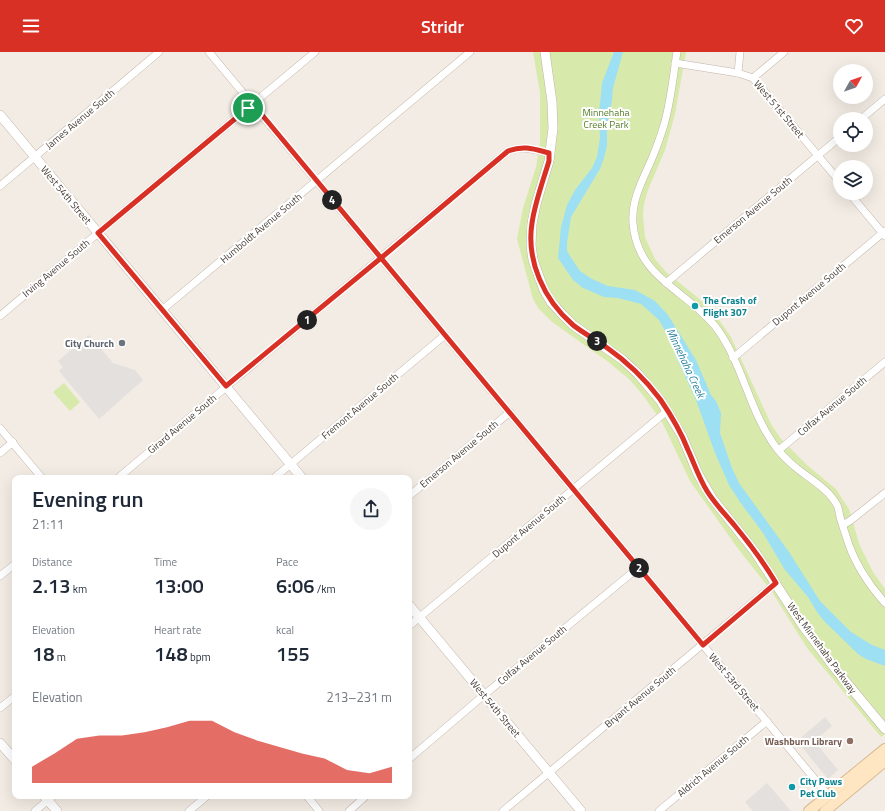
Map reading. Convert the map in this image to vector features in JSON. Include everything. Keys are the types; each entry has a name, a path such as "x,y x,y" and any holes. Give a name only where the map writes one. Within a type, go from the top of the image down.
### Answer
{"main road":[{"path":"809,811 885,748"},
{"path":"825,811 885,761"}],"street":[{"name":"James Avenue South","path":"0,186 159,52"},
{"name":"West 53rd Street","path":"209,52 828,795"},
{"name":"Irving Avenue South","path":"0,316 315,52"},
{"name":"Humboldt Avenue South","path":"162,310 470,52"},
{"name":"West Minnehaha Parkway","path":"545,52 553,128 549,161 534,213 531,245 533,260 540,280 551,302 573,325 612,352 638,374 660,400 682,436 707,491 755,552 803,626 885,729"},
{"path":"678,52 672,95 664,124 654,154 636,195 633,209 634,230 640,250 646,262 655,274 706,315 717,329 733,358 754,409 771,440 793,465 829,494 837,505 850,547 869,582 885,603"},
{"path":"738,73 740,52"},
{"path":"753,78 784,52"},
{"name":"West 51st Street","path":"676,63 738,73 753,78 833,173"},
{"path":"869,112 885,98"},
{"name":"West 54th Street","path":"0,115 299,475"},
{"name":"Emerson Avenue South","path":"666,283 833,143"},
{"name":"Girard Avenue South","path":"122,475 508,151 517,148 526,148 549,153"},
{"path":"855,200 884,234"},
{"name":"Dupont Avenue South","path":"733,358 884,234"},
{"name":"Fremont Avenue South","path":"277,475 446,335"},
{"name":"Colfax Avenue South","path":"779,450 885,362"},
{"name":"Dupont Avenue South","path":"412,624 667,411"},
{"name":"Emerson Avenue South","path":"412,494 510,412"},
{"path":"0,428 40,475"},
{"path":"0,453 13,442"},
{"path":"843,525 885,493"},
{"path":"0,576 12,566"},
{"name":"Colfax Avenue South","path":"412,756 639,567"},
{"name":"Bryant Avenue South","path":"503,811 776,583"},
{"name":"West 54th Street","path":"412,609 581,811"},
{"path":"0,708 12,698"},
{"name":"Aldrich Avenue South","path":"659,811 767,721"},
{"path":"0,743 12,757"},
{"path":"35,811 46,799"},
{"path":"49,799 57,811"},
{"path":"190,811 204,799"},
{"path":"309,799 319,811"},
{"path":"349,811 363,799"}],"green space":[{"name":"Minnehaha Creek Park","path":"533,52 686,52 675,114 665,150 648,190 644,204 643,216 645,237 655,259 666,272 715,314 731,337 771,424 781,439 807,465 836,489 849,509 860,546 873,572 885,589 885,734 881,737 807,648 772,592 736,546 690,481 662,422 642,394 629,379 607,361 552,322 538,308 533,299 517,239 523,208 536,167 540,144 540,93"},
{"path":"64,383 80,402 70,411 53,392"}],"shaded area":[{"path":"89,335 113,363 135,370 143,380 99,419 59,371 63,367 58,361"},
{"path":"825,717 832,726 814,741 838,770 828,779 797,741"},
{"path":"767,783 791,811 753,811 745,802"}],"water":[{"name":"Minnehaha Creek","path":"614,52 623,52 613,88 607,127 607,146 600,169 571,217 567,251 580,271 592,279 608,286 635,290 655,301 668,315 696,360 711,395 716,401 721,413 720,433 732,468 739,483 789,552 820,601 851,632 872,645 885,650 885,666 866,659 858,654 824,621 808,597 785,570 763,533 740,502 729,485 715,453 696,400 677,359 671,342 659,320 641,304 618,298 604,297 583,288 573,280 558,258 561,227 567,205 575,190 592,168 597,157 600,138 599,112 602,83"}],"place":[{"name":"The Crash of Flight 307","path":"695,306"},
{"name":"City Church","path":"122,343"},
{"name":"Washburn Library","path":"850,741"},
{"name":"City Paws Pet Club","path":"792,787"}],"route":[{"path":"248,108 98,233 226,386 381,258 703,645 776,583 764,564 707,491 682,436 660,400 650,387 623,360 573,325 551,302 544,290 533,260 531,233 536,204 549,161 549,153 526,148 517,148 508,151 381,258 253,104 248,108"}]}
